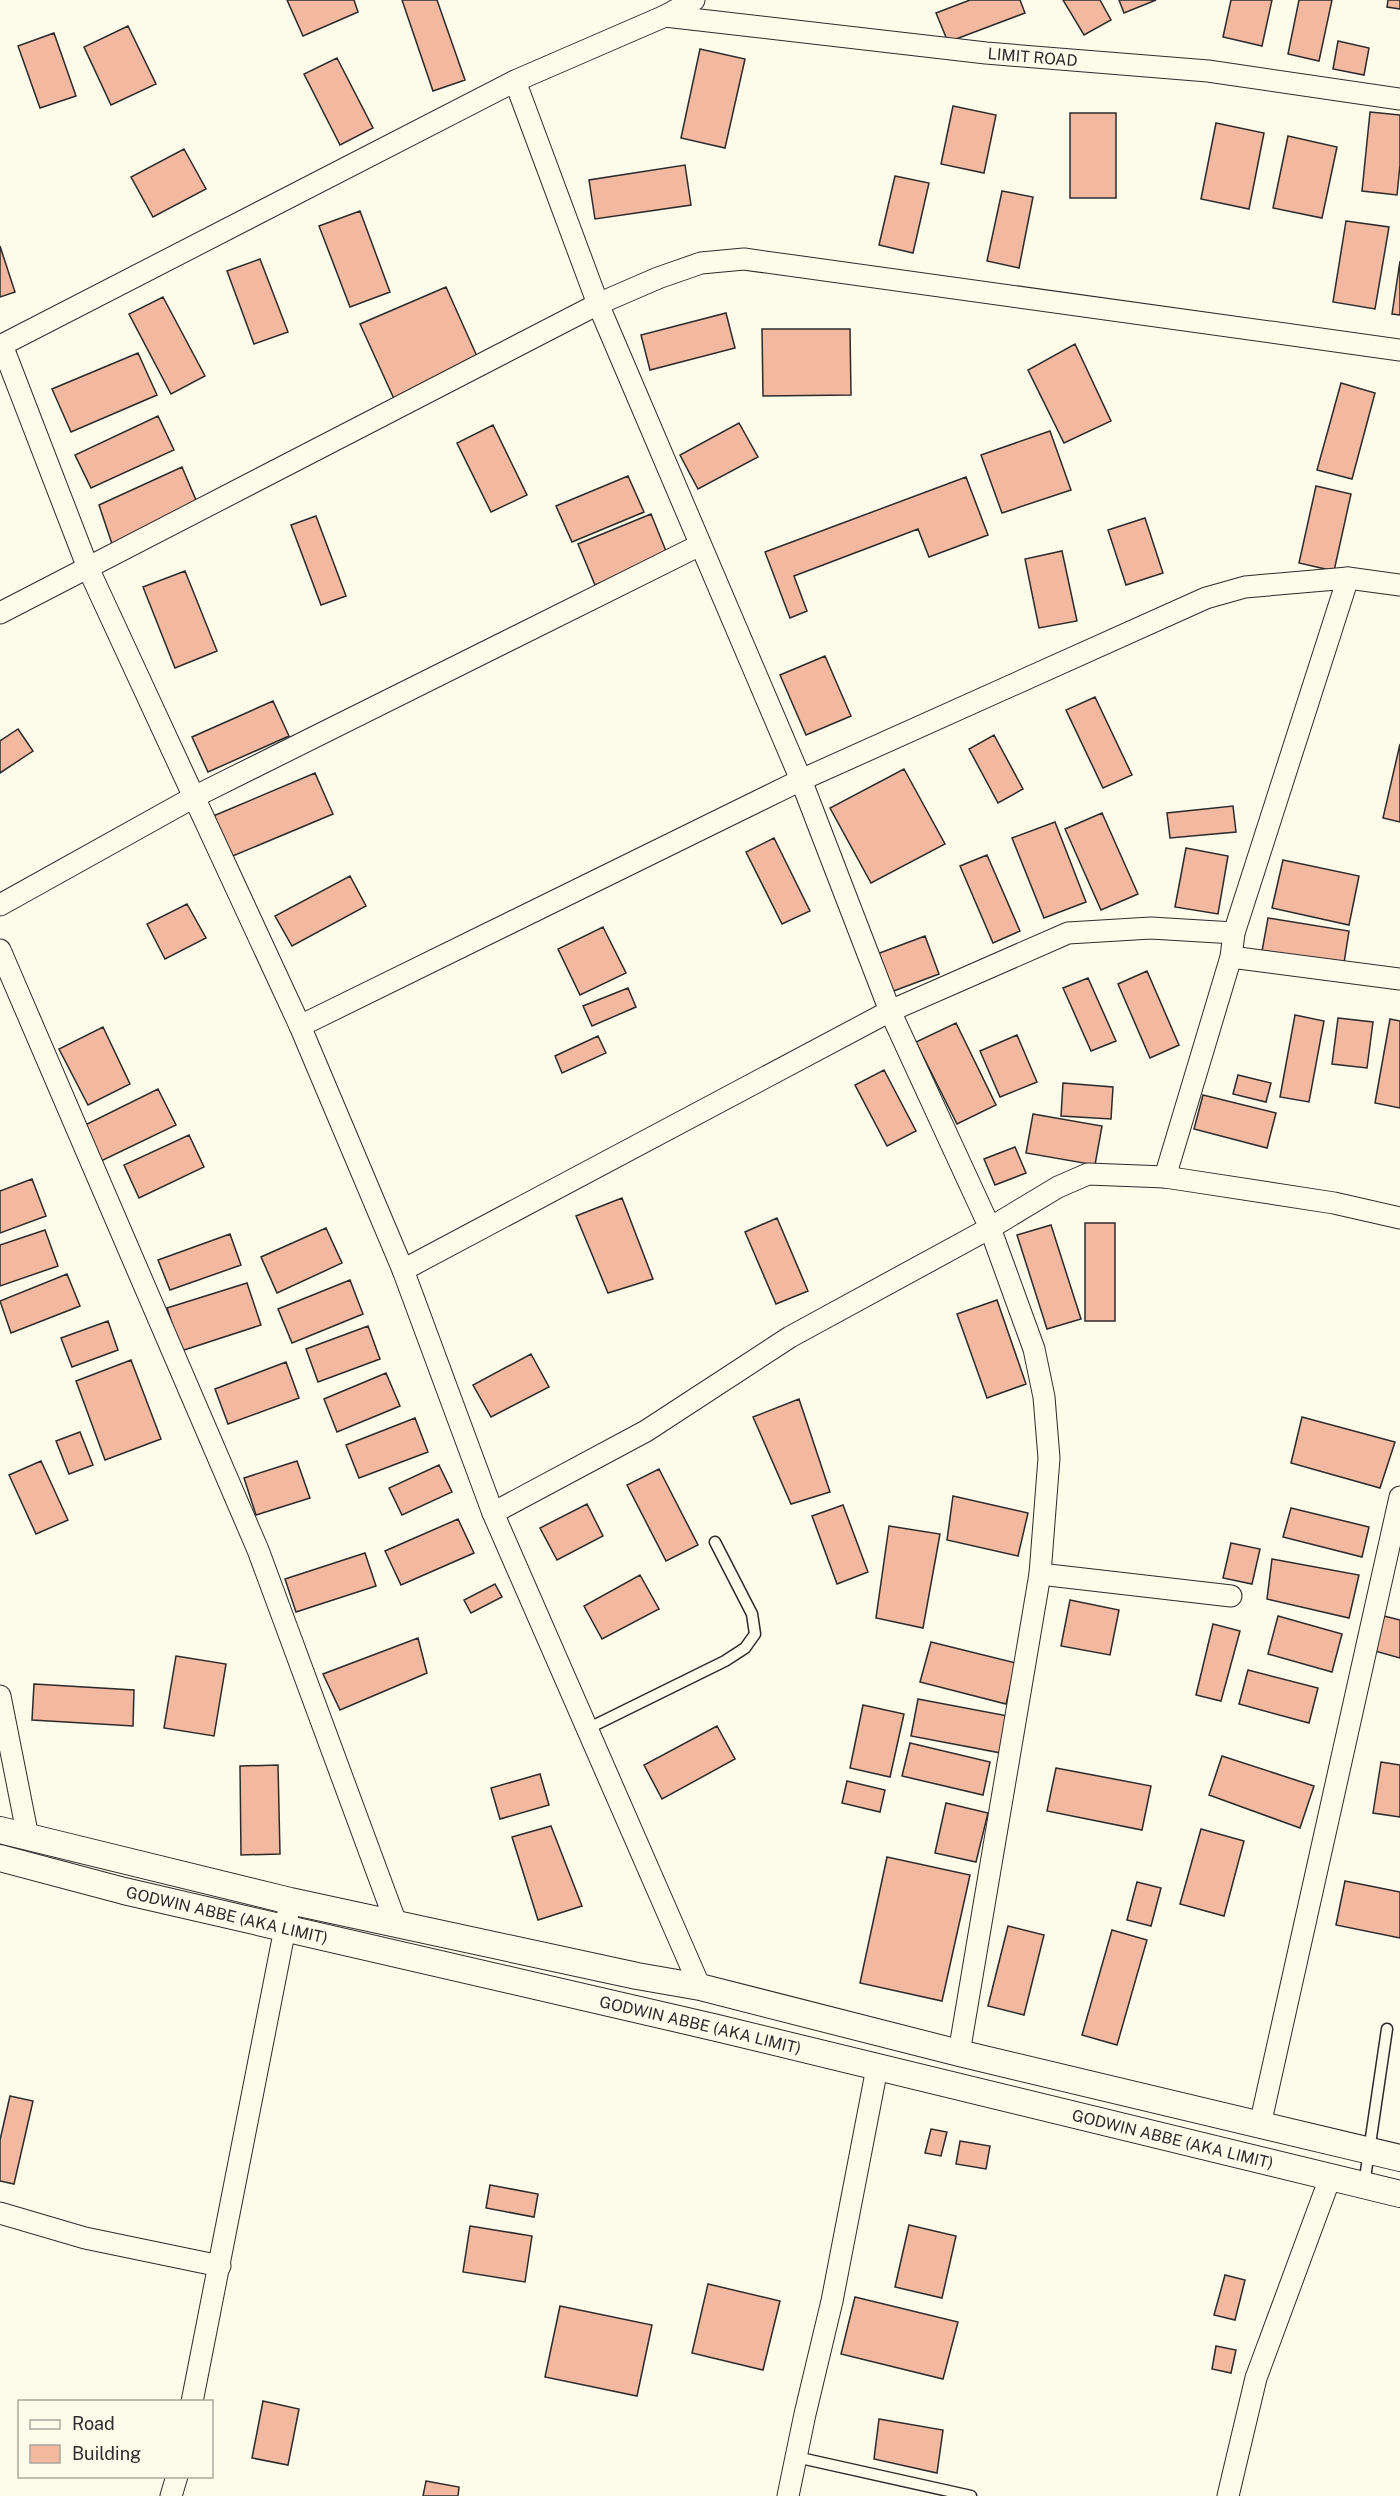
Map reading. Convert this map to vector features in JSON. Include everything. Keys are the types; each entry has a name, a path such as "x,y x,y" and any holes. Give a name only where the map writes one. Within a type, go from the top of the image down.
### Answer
{"street":[{"path":"694,0 665,16 515,81 1,345 88,568 300,1026 403,1270 493,1513 699,1988"},
{"name":"LIMIT ROAD","path":"665,16 986,53 1208,71 1400,99"},
{"path":"515,81 598,304 801,780 890,1011 990,1228 1034,1349 1044,1397 1049,1458 1040,1574 959,2053"},
{"path":"0,612 598,304 658,278 701,263 744,260 1400,350"},
{"path":"0,905 194,797 700,545"},
{"path":"1165,1177 1231,957 1234,933 1348,578"},
{"path":"300,1026 801,780 1206,598 1245,587 1348,578 1400,585"},
{"path":"403,1270 890,1011 1068,933 1151,928 1234,933"},
{"path":"0,950 258,1550 396,1923"},
{"path":"1231,957 1400,979"},
{"path":"493,1513 646,1431 790,1337 990,1228 1058,1187 1088,1174 1165,1177 1334,1203 1400,1218"},
{"path":"1260,2125 1400,1497"},
{"path":"1040,1574 1231,1596"},
{"path":"0,1696 28,1837"},
{"name":"GODWIN ABBE (AKA LIMIT)","path":"0,1830 290,1901 699,1988 959,2053 1400,2158"},
{"name":"GODWIN ABBE (AKA LIMIT)","path":"0,1858 285,1929 630,2008 1400,2194"},
{"path":"192,2400 290,1901"},
{"path":"630,2008 637,1976"},
{"path":"788,2496 832,2301 877,2068"},
{"path":"1228,2496 1256,2378 1330,2178"},
{"path":"0,2213 85,2238 220,2266"},
{"path":"171,2496 176,2478"}],"lane":[{"path":"586,1729 724,1661 745,1648 755,1634 752,1614 715,1542"},
{"path":"1364,2186 1387,2029"},
{"path":"796,2457 971,2496"}],"building":[{"path":"287,0 354,0 358,12 303,36"},
{"path":"402,0 437,0 465,80 433,91"},
{"path":"970,0 1020,0 1025,13 948,42 936,13"},
{"path":"1063,0 1100,0 1111,20 1084,35"},
{"path":"1119,0 1156,0 1124,13"},
{"path":"1231,0 1272,0 1262,46 1223,37"},
{"path":"1299,0 1332,0 1319,61 1288,54"},
{"path":"1388,0 1400,0 1400,9 1387,7"},
{"path":"128,26 156,84 111,105 84,47"},
{"path":"54,33 76,96 40,108 18,46"},
{"path":"1338,41 1369,48 1364,75 1333,69"},
{"path":"700,49 745,59 725,148 681,138"},
{"path":"337,58 373,128 340,145 304,74"},
{"path":"953,106 996,115 984,173 941,164"},
{"path":"1370,112 1400,115 1400,165 1397,195 1362,191"},
{"path":"1070,113 1116,113 1116,198 1070,198"},
{"path":"1216,123 1264,133 1249,209 1201,199"},
{"path":"1288,136 1337,147 1322,218 1273,208"},
{"path":"184,149 206,189 153,217 131,177"},
{"path":"685,165 691,205 595,219 589,180"},
{"path":"895,176 929,183 913,253 879,245"},
{"path":"1002,191 1033,197 1019,268 987,261"},
{"path":"360,211 390,292 350,307 319,226"},
{"path":"1346,221 1389,227 1375,309 1333,302"},
{"path":"0,246 15,292 0,297"},
{"path":"260,259 288,332 254,344 227,271"},
{"path":"1400,261 1400,315 1392,314"},
{"path":"446,287 480,363 395,401 360,324"},
{"path":"163,297 205,376 171,394 129,314"},
{"path":"726,313 735,348 650,370 641,335"},
{"path":"762,329 850,329 851,395 763,396"},
{"path":"1075,344 1111,421 1064,443 1028,370"},
{"path":"138,353 157,395 71,432 52,389"},
{"path":"1341,383 1375,393 1352,479 1317,470"},
{"path":"158,416 174,450 91,488 75,455"},
{"path":"739,423 758,457 698,489 680,455"},
{"path":"493,425 527,495 491,512 457,443"},
{"path":"1050,431 1071,490 1002,513 981,455"},
{"path":"182,467 201,512 114,550 99,505"},
{"path":"628,476 644,512 572,542 556,506"},
{"path":"966,477 988,535 929,557 918,529 794,576 807,611 790,618 765,552"},
{"path":"1316,486 1351,494 1334,571 1299,563"},
{"path":"651,514 668,556 595,585 578,544"},
{"path":"316,516 346,596 321,605 291,525"},
{"path":"1145,518 1163,573 1126,585 1108,530"},
{"path":"1062,551 1077,621 1039,628 1025,559"},
{"path":"185,571 217,651 175,668 143,587"},
{"path":"825,656 851,716 806,735 780,675"},
{"path":"1095,697 1132,775 1103,788 1066,710"},
{"path":"273,701 289,736 208,772 192,737"},
{"path":"18,729 33,751 0,773 0,741"},
{"path":"994,735 1023,789 998,803 969,749"},
{"path":"1400,744 1400,822 1383,818"},
{"path":"904,769 945,844 871,883 830,808"},
{"path":"315,773 333,814 228,858 211,817"},
{"path":"1233,806 1236,832 1170,838 1167,813"},
{"path":"1102,813 1138,894 1101,910 1065,829"},
{"path":"1055,822 1086,902 1044,918 1012,838"},
{"path":"774,838 810,911 782,924 746,852"},
{"path":"1186,848 1228,856 1218,914 1175,907"},
{"path":"987,855 1020,931 993,943 960,866"},
{"path":"1283,860 1359,876 1349,925 1272,908"},
{"path":"350,876 366,906 292,946 275,916"},
{"path":"187,904 206,938 165,959 147,924"},
{"path":"1268,918 1349,931 1344,963 1262,951"},
{"path":"603,927 626,973 580,995 558,949"},
{"path":"925,936 939,974 891,992 877,954"},
{"path":"1147,971 1179,1045 1150,1058 1118,984"},
{"path":"1088,978 1116,1041 1091,1051 1063,988"},
{"path":"628,988 636,1007 592,1026 583,1006"},
{"path":"1295,1015 1324,1021 1309,1102 1280,1097"},
{"path":"1338,1018 1373,1022 1367,1068 1332,1064"},
{"path":"1390,1019 1400,1021 1400,1108 1375,1103"},
{"path":"956,1023 996,1105 957,1124 916,1042"},
{"path":"103,1027 130,1084 88,1105 59,1049"},
{"path":"1017,1035 1037,1082 1000,1097 980,1051"},
{"path":"598,1036 606,1053 562,1073 555,1056"},
{"path":"884,1070 916,1131 887,1146 855,1085"},
{"path":"1238,1075 1271,1083 1266,1102 1233,1094"},
{"path":"1063,1083 1113,1087 1111,1119 1061,1116"},
{"path":"158,1089 176,1125 99,1162 81,1127"},
{"path":"1203,1095 1276,1113 1267,1148 1194,1129"},
{"path":"1033,1114 1102,1126 1095,1165 1026,1153"},
{"path":"189,1135 204,1167 139,1198 124,1165"},
{"path":"1015,1147 1026,1173 995,1185 984,1159"},
{"path":"32,1179 46,1216 0,1233 0,1191"},
{"path":"622,1198 653,1279 608,1293 576,1216"},
{"path":"777,1218 808,1291 776,1304 745,1232"},
{"path":"1085,1223 1115,1223 1115,1321 1085,1321"},
{"path":"1051,1225 1081,1319 1047,1329 1017,1235"},
{"path":"326,1228 342,1263 277,1293 261,1257"},
{"path":"45,1230 58,1266 0,1286 0,1245"},
{"path":"230,1234 241,1265 170,1290 158,1260"},
{"path":"67,1274 80,1306 11,1333 0,1301"},
{"path":"350,1280 363,1314 292,1343 278,1309"},
{"path":"247,1283 261,1325 181,1351 167,1308"},
{"path":"997,1300 1026,1384 987,1398 957,1314"},
{"path":"108,1321 118,1350 72,1367 61,1338"},
{"path":"368,1326 380,1359 318,1382 306,1349"},
{"path":"531,1354 549,1387 491,1417 473,1385"},
{"path":"131,1360 161,1439 105,1460 76,1381"},
{"path":"286,1362 299,1398 228,1424 215,1389"},
{"path":"386,1373 400,1406 337,1432 324,1399"},
{"path":"799,1399 830,1492 791,1504 753,1417"},
{"path":"1302,1417 1395,1442 1380,1488 1291,1463"},
{"path":"415,1418 428,1452 359,1478 346,1445"},
{"path":"80,1432 93,1465 69,1474 56,1441"},
{"path":"41,1461 68,1520 36,1534 9,1475"},
{"path":"297,1461 310,1498 256,1515 244,1478"},
{"path":"439,1465 452,1492 402,1515 389,1488"},
{"path":"659,1469 698,1545 666,1561 627,1485"},
{"path":"953,1496 1028,1513 1018,1556 947,1540"},
{"path":"587,1504 603,1536 557,1560 540,1528"},
{"path":"843,1505 868,1572 837,1584 812,1516"},
{"path":"1291,1508 1369,1527 1362,1557 1283,1537"},
{"path":"458,1519 474,1553 401,1585 385,1551"},
{"path":"889,1526 940,1534 923,1628 876,1618"},
{"path":"1231,1543 1260,1549 1252,1584 1223,1578"},
{"path":"365,1553 376,1586 296,1612 285,1579"},
{"path":"1272,1559 1359,1575 1349,1618 1267,1599"},
{"path":"640,1575 659,1609 602,1639 584,1606"},
{"path":"495,1584 502,1597 471,1613 464,1600"},
{"path":"1070,1600 1119,1610 1110,1655 1061,1646"},
{"path":"1278,1616 1342,1634 1332,1672 1268,1654"},
{"path":"1384,1616 1400,1620 1400,1658 1375,1651"},
{"path":"1213,1624 1240,1631 1221,1701 1196,1695"},
{"path":"418,1638 427,1673 340,1710 323,1674"},
{"path":"931,1642 1016,1663 1006,1704 920,1682"},
{"path":"176,1656 226,1664 214,1736 164,1728"},
{"path":"1248,1670 1318,1688 1309,1723 1239,1704"},
{"path":"34,1684 134,1690 133,1726 32,1720"},
{"path":"918,1699 1008,1716 1001,1753 911,1736"},
{"path":"863,1705 904,1714 890,1777 850,1768"},
{"path":"717,1726 735,1759 662,1799 644,1765"},
{"path":"910,1743 990,1762 983,1795 902,1776"},
{"path":"1222,1756 1314,1786 1300,1828 1209,1795"},
{"path":"1381,1762 1400,1765 1400,1817 1373,1813"},
{"path":"278,1765 280,1854 241,1855 240,1766"},
{"path":"1056,1768 1151,1786 1142,1830 1047,1811"},
{"path":"540,1774 549,1805 500,1819 491,1788"},
{"path":"847,1781 885,1790 880,1812 842,1803"},
{"path":"946,1803 988,1813 976,1862 935,1853"},
{"path":"551,1826 582,1906 538,1920 512,1837"},
{"path":"1201,1829 1244,1841 1224,1916 1180,1904"},
{"path":"887,1857 970,1875 942,2001 860,1983"},
{"path":"1345,1881 1400,1892 1400,1938 1336,1925"},
{"path":"1137,1882 1161,1888 1151,1926 1127,1920"},
{"path":"1008,1926 1044,1935 1024,2015 988,2006"},
{"path":"1112,1930 1147,1940 1117,2045 1082,2035"},
{"path":"10,2096 33,2101 14,2184 0,2181 0,2140"},
{"path":"931,2129 947,2132 941,2156 925,2153"},
{"path":"960,2141 990,2146 986,2169 956,2164"},
{"path":"490,2185 538,2194 534,2217 486,2208"},
{"path":"909,2225 956,2236 942,2298 895,2287"},
{"path":"470,2226 532,2236 525,2282 463,2272"},
{"path":"1225,2275 1245,2280 1235,2320 1214,2315"},
{"path":"708,2284 780,2301 763,2370 692,2353"},
{"path":"855,2297 958,2322 943,2379 841,2354"},
{"path":"560,2306 652,2325 637,2396 545,2377"},
{"path":"1216,2346 1236,2350 1231,2373 1212,2369"},
{"path":"263,2401 299,2409 288,2465 252,2458"},
{"path":"879,2419 943,2430 937,2473 874,2459"},
{"path":"426,2481 459,2487 458,2496 423,2496"}]}
